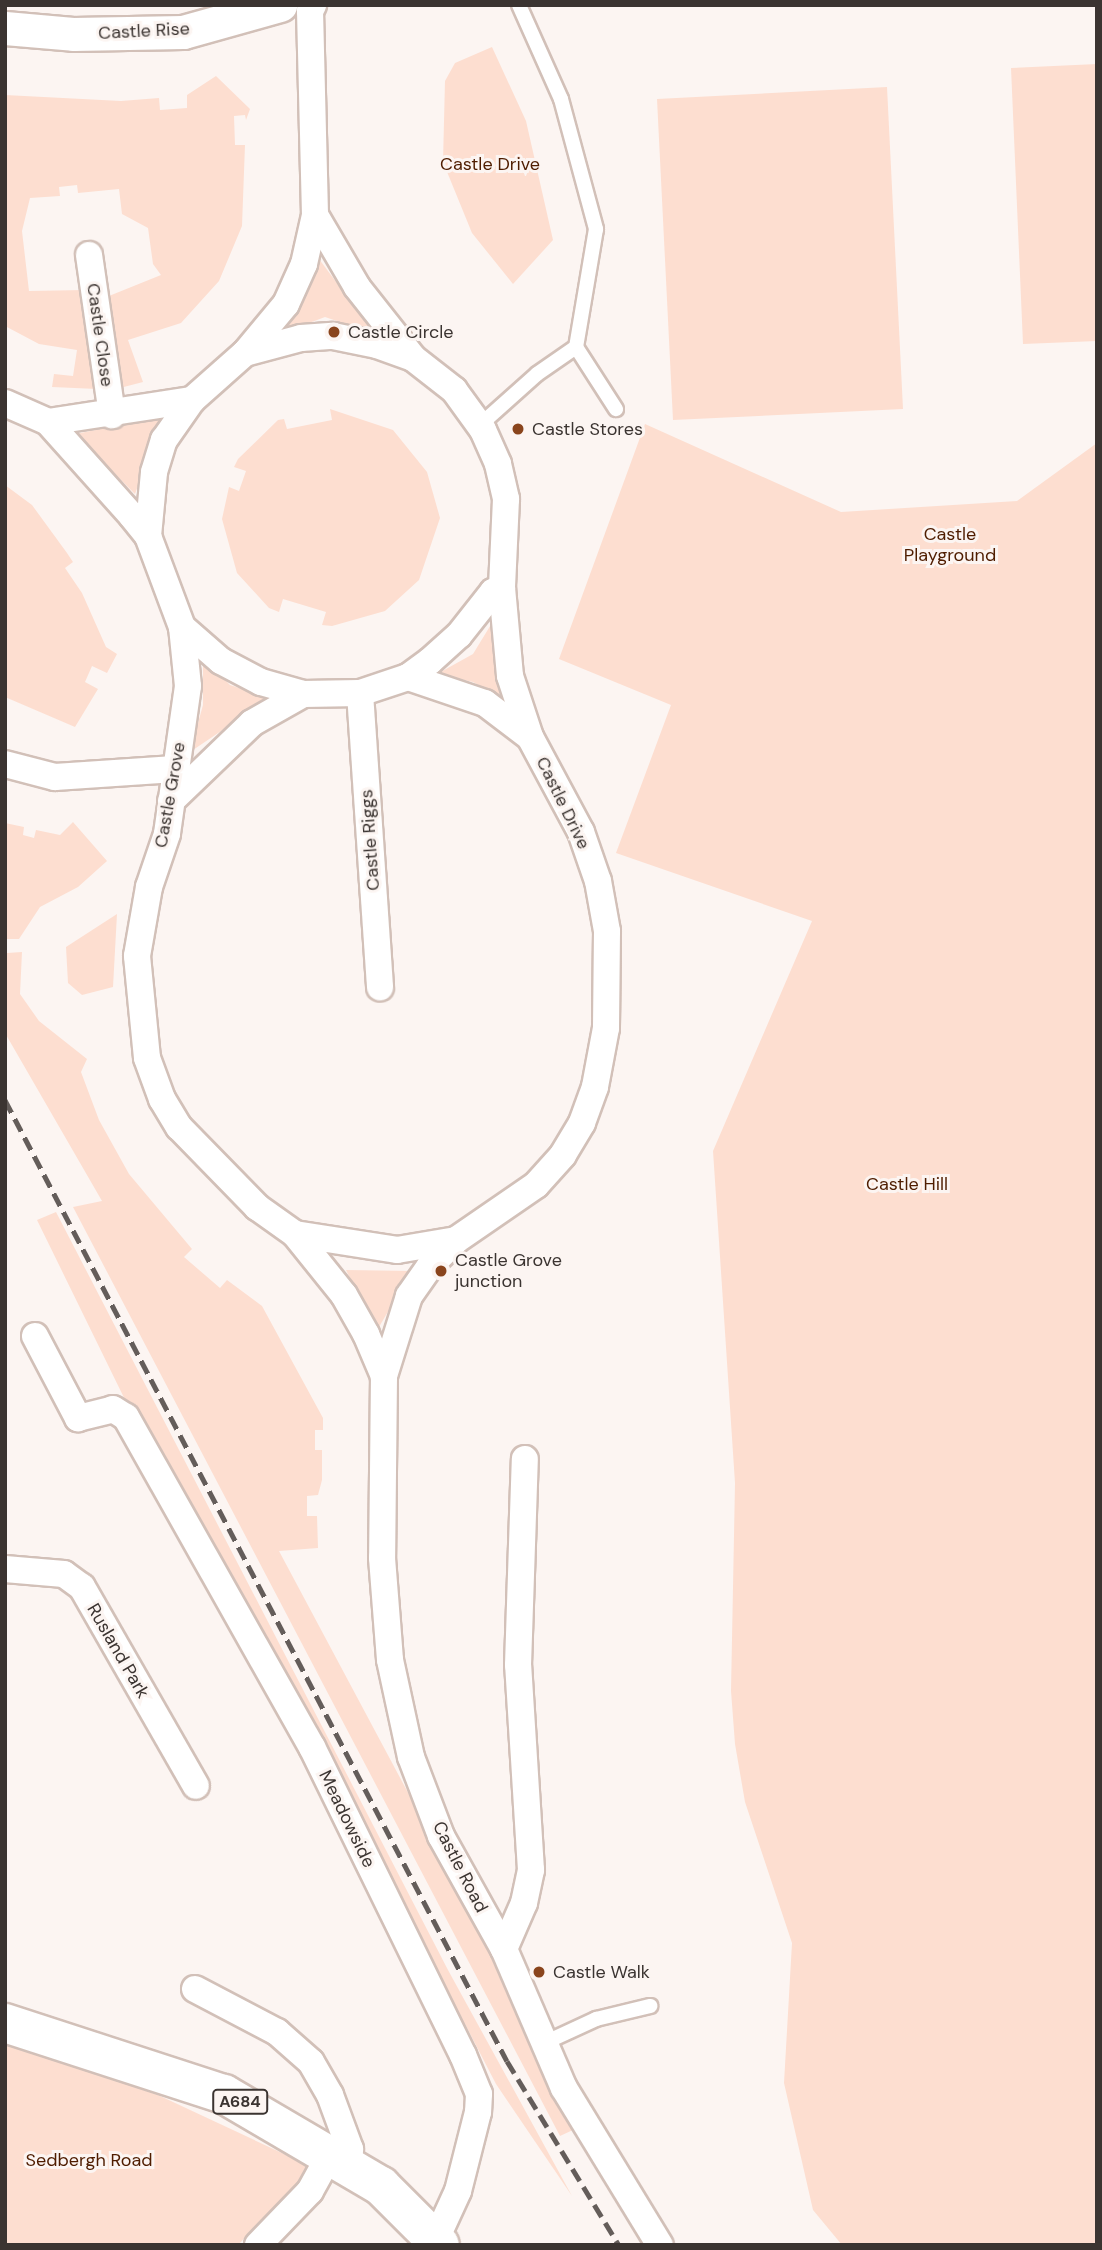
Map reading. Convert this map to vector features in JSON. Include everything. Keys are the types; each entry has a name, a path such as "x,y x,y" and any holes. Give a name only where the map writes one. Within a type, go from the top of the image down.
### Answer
{"highway":[{"name":"A684","path":"5,2023 224,2094 340,2159 381,2186 438,2242"}],"street":[{"name":"Castle Rise","path":"5,28 73,34 183,32 280,5"},
{"name":"Castle Drive","path":"245,353 286,304 304,264 315,215 310,11 313,5"},
{"name":"Castle Drive","path":"315,215 357,287 413,358 454,390 480,425 498,464 506,499 502,588 510,676 530,737 581,832 598,881 607,931 606,1028 595,1087 563,1154 515,1201 456,1240 409,1296 384,1376"},
{"name":"Castle Close","path":"89,255 112,415"},
{"path":"148,536 152,486 164,440 192,400 245,353 301,338 333,337 377,345 413,358"},
{"path":"48,422 112,415 192,400"},
{"name":"Castle Grove","path":"5,403 48,422 103,479 148,536 181,627 188,686 171,801 137,956 147,1058 162,1099 199,1153 295,1234 344,1294 384,1376 384,1451"},
{"path":"181,627 221,661 261,682 303,694 360,694 408,677 459,635 493,592 502,588"},
{"path":"408,677 485,703 530,737"},
{"path":"171,801 252,723 303,694"},
{"name":"Castle Riggs","path":"360,694 380,987"},
{"path":"5,764 55,777 174,769"},
{"path":"295,1234 397,1250 456,1240"},
{"name":"Meadowside","path":"35,1336 78,1418 113,1409 126,1417 312,1747 479,2094 458,2191 438,2242"},
{"name":"Castle Road","path":"384,1451 382,1558 398,1708 441,1836 504,1949 542,2044 660,2245"},
{"path":"504,1949 524,1903 531,1870 518,1665 525,1459"},
{"name":"Rusland Park","path":"5,1569 64,1574 82,1587 195,1786"},
{"path":"195,1989 277,2032 311,2062 330,2095 350,2149 258,2245"}],"lane":[{"path":"519,5 561,99 596,229 576,346 616,409"},
{"path":"480,425 537,374 576,346"},
{"path":"542,2044 596,2019 650,2006"}],"green space":[{"name":"Castle Drive","path":"492,47 526,121 553,240 513,284 472,233 443,162 445,81 455,63"},
{"path":"1097,64 1097,341 1023,344 1011,68"},
{"path":"216,76 250,109 246,120 245,115 234,116 235,145 245,145 242,226 219,281 181,323 128,340 143,382 116,389 104,298 161,275 153,264 148,228 122,214 119,189 78,193 77,185 59,187 60,196 30,198 22,231 29,291 84,290 97,389 52,387 54,374 73,376 77,350 39,344 5,326 5,95 121,101 159,98 160,110 187,108 187,95"},
{"path":"887,87 903,409 673,420 657,99"},
{"path":"319,259 375,334 325,317 280,334"},
{"path":"330,409 393,430 427,472 440,518 419,580 385,611 332,626 322,625 326,612 283,599 279,612 269,608 237,573 222,519 229,487 239,491 246,471 234,467 238,459 278,420 284,419 287,429 332,420"},
{"path":"163,417 135,494 75,434"},
{"name":"Castle Hill","path":"645,424 841,512 1017,501 1097,443 1097,2245 842,2245 813,2210 784,2083 792,1943 745,1802 735,1744 731,1691 735,1483 713,1151 812,921 616,853 671,705 559,659"},
{"path":"5,485 32,505 73,562 65,568 82,593 106,647 117,654 107,673 92,666 85,682 98,689 75,727 5,697"},
{"path":"495,618 507,701 473,682 437,674 473,654"},
{"path":"203,657 230,685 270,698 190,752 203,705"},
{"path":"73,822 107,861 78,887 40,907 19,939 5,939 5,823 24,827 23,835 34,838 36,830 60,835"},
{"path":"117,914 113,987 82,995 68,983 66,947"},
{"path":"5,943 7,953 22,952 20,994 39,1021 87,1059 81,1072 99,1120 129,1174 192,1249 184,1257 220,1288 227,1280 262,1306 323,1418 323,1430 315,1430 315,1450 322,1450 322,1480 318,1495 307,1496 307,1516 317,1516 318,1548 279,1551 492,1950 533,2051 575,2129 560,2136 73,1207 102,1201 5,1033"},
{"path":"56,1212 448,1970 572,2196 496,2084 465,2024 455,2026 131,1412 37,1220"},
{"path":"346,1270 412,1271 376,1332"},
{"name":"Sedbergh Road","path":"5,2042 158,2095 312,2167 238,2245 5,2245"}],"railway":[{"path":"5,1100 507,2061 619,2245"}],"place":[{"name":"Castle Circle","path":"334,332"},
{"name":"Castle Stores","path":"518,429"},
{"name":"Castle Grove junction","path":"441,1271"},
{"name":"Castle Walk","path":"539,1972"}],"park label":[{"name":"Castle Playground","path":"950,545"}]}
